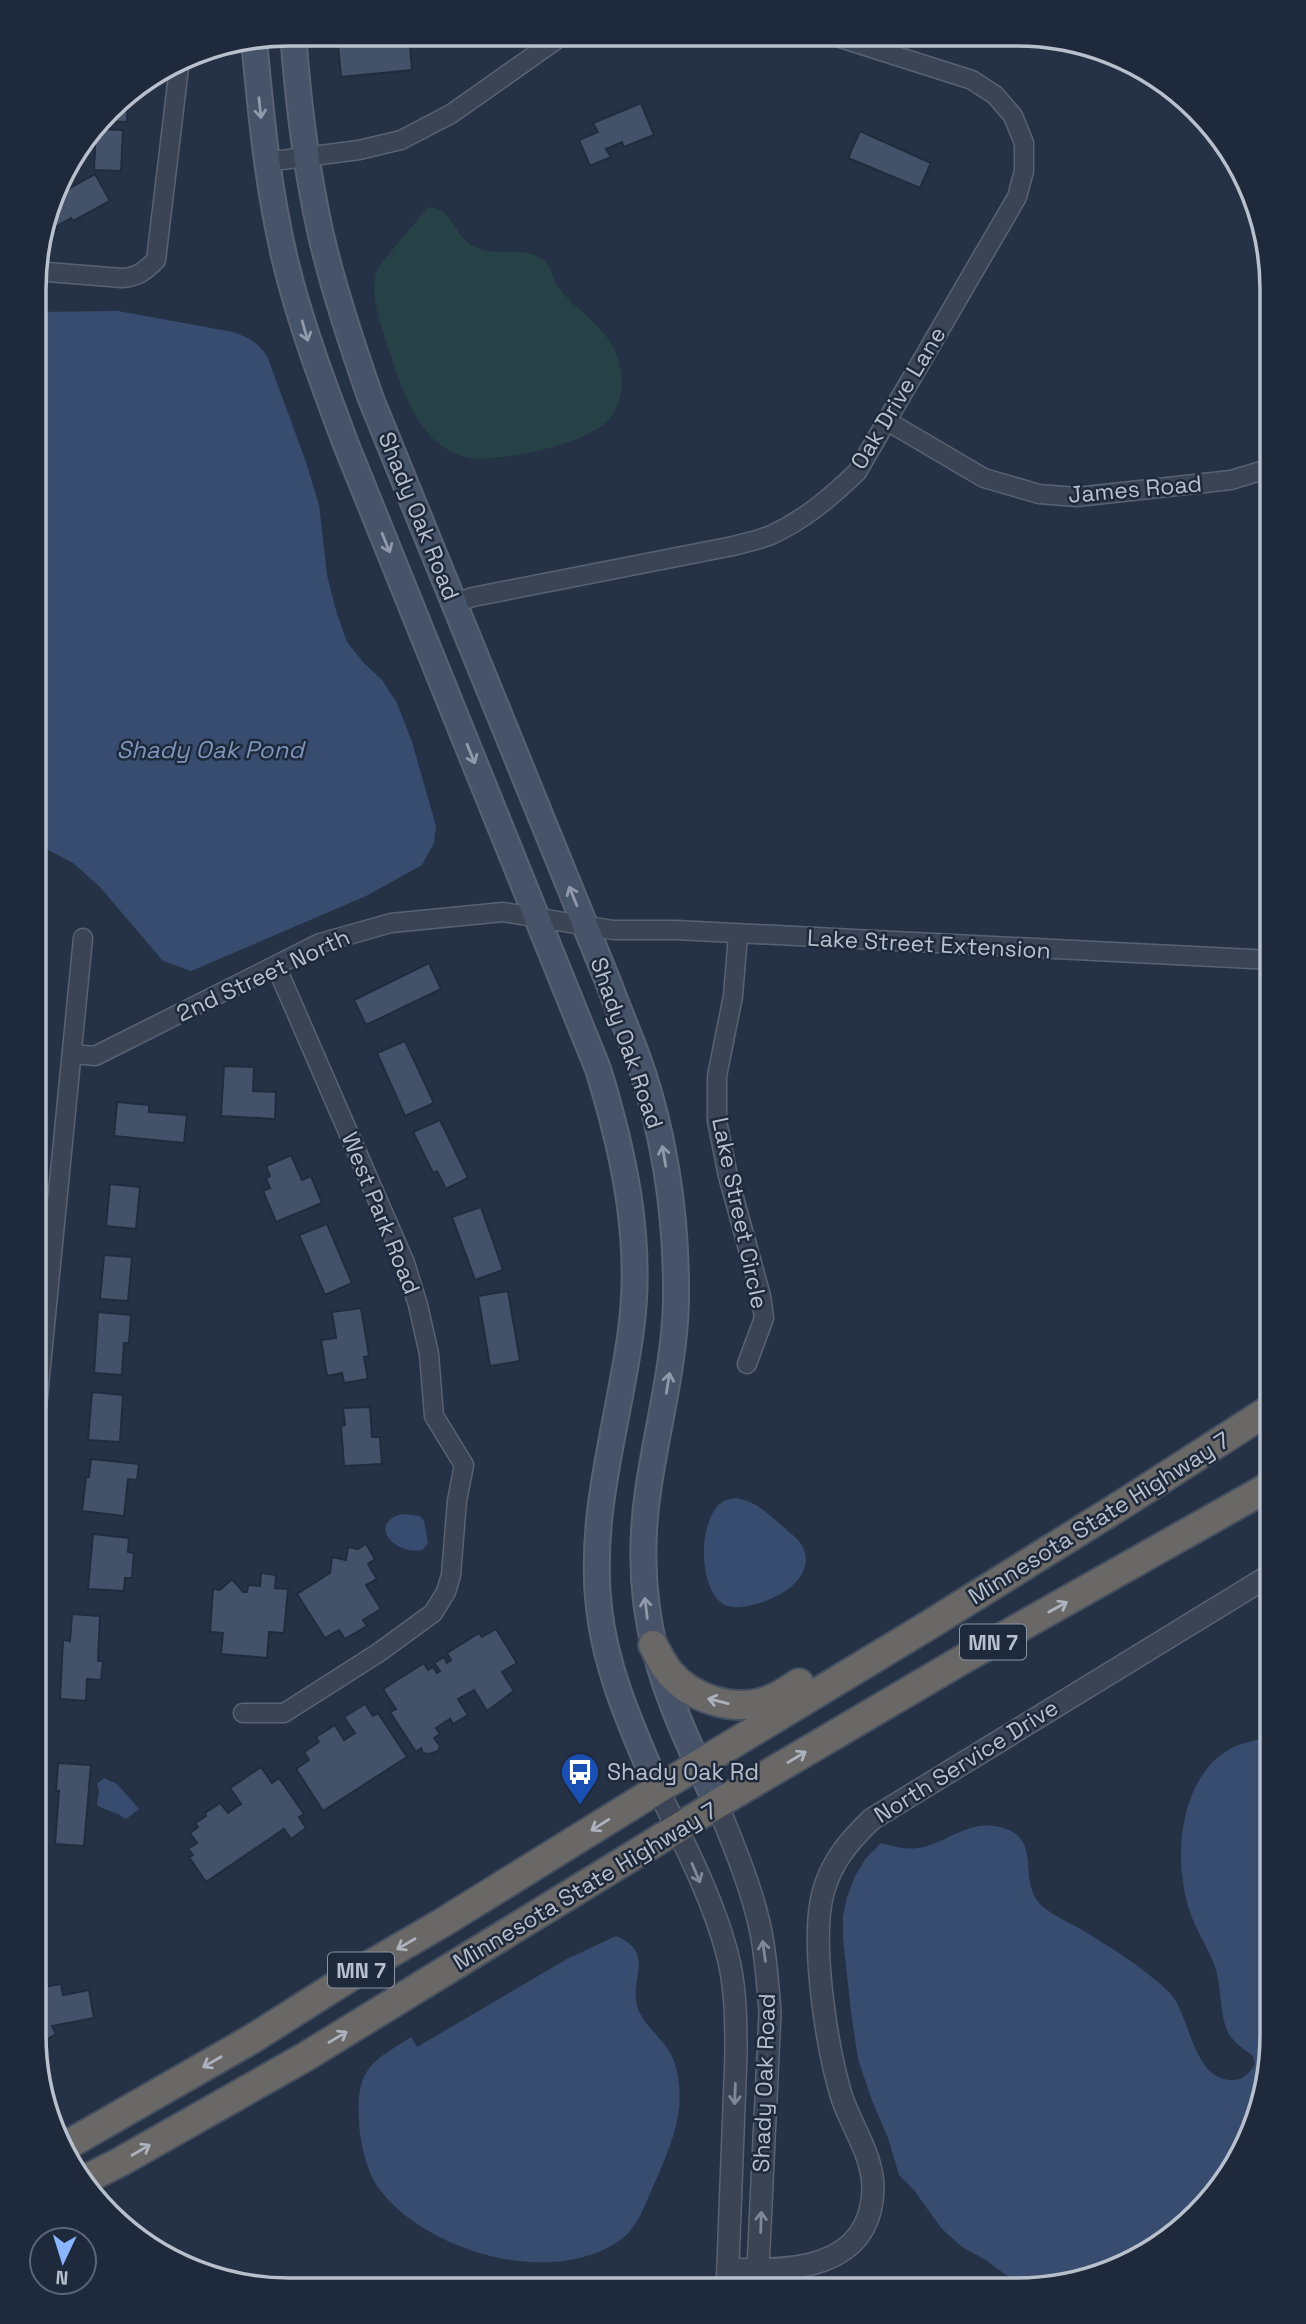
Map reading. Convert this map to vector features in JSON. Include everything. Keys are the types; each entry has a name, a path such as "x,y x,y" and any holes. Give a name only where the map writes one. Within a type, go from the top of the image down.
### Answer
{"highway":[{"name":"Minnesota State Highway 7","path":"71,2143 252,2039 1126,1502 1260,1416"},
{"name":"Minnesota State Highway 7","path":"91,2177 304,2057 717,1804 960,1661 1260,1492"},
{"path":"653,1645 670,1673 702,1697 731,1704 760,1703 777,1697 880,1634 1126,1502"}],"main road":[{"name":"Shady Oak Road","path":"294,46 307,156 321,234 341,313 371,399 643,1074 663,1148 671,1202 676,1303 673,1352 648,1491 643,1538 643,1585 653,1645 662,1678 717,1804"},
{"name":"Shady Oak Road","path":"255,48 266,162 286,266 311,352 598,1069 624,1162 634,1251 634,1298 625,1368 599,1505 597,1574 601,1626 611,1670 627,1716 658,1788"}],"street":[{"path":"266,162 359,150 401,140 451,114 547,46"},
{"name":"Oak Drive Lane","path":"455,603 733,546 769,536 801,519 830,498 857,472 1017,197 1024,171 1024,144 1013,116 995,95 972,80 865,46"},
{"path":"47,272 133,277 144,273 156,260 178,72"},
{"name":"James Road","path":"887,421 984,478 1040,494 1077,497 1231,480 1260,471"},
{"name":"2nd Street North","path":"72,1054 95,1056 320,943 391,923 503,912 586,927"},
{"name":"Lake Street Extension","path":"586,927 1260,959"},
{"name":"Lake Street Circle","path":"738,935 733,996 721,1053 716,1101 721,1145 761,1296 764,1318 747,1364"},
{"path":"46,1316 83,938"},
{"name":"West Park Road","path":"243,1713 284,1713 378,1653 433,1613 446,1592 451,1575 457,1501 464,1465 433,1416 429,1354 405,1263 276,966"},
{"name":"North Service Drive","path":"764,2278 816,2263 835,2255 852,2243 862,2231 872,2201 873,2186 868,2158 843,2098 832,2061 819,1946 819,1914 823,1892 833,1865 847,1843 872,1819 1260,1581"},
{"name":"Shady Oak Road","path":"658,1788 717,1922 733,1984 736,2055 727,2278"},
{"name":"Shady Oak Road","path":"717,1804 751,1893 761,1931 770,2012 758,2278"}],"green space":[{"path":"430,207 444,213 462,237 475,247 491,251 526,253 542,259 550,268 560,290 606,336 617,357 622,384 615,410 599,427 584,436 544,449 502,457 470,458 441,445 419,422 406,397 378,316 374,285 381,264"}],"water":[{"name":"Shady Oak Pond","path":"118,311 233,332 253,341 267,356 319,505 327,575 347,642 382,680 397,703 412,742 436,826 434,843 422,865 366,896 191,971 163,961 100,887 73,863 46,849 46,312"},
{"path":"737,1498 761,1508 795,1537 802,1546 806,1561 801,1575 791,1587 772,1598 742,1607 728,1606 718,1600 706,1574 704,1558 708,1525 714,1512 724,1501"},
{"path":"402,1514 420,1516 424,1521 428,1543 422,1550 402,1548 388,1538 386,1525"},
{"path":"1260,1739 1260,2051 1248,2114 1235,2143 1220,2171 1189,2207 1139,2246 1096,2266 1065,2274 1018,2278 1006,2275 962,2247 941,2228 914,2190 899,2175 858,2059 851,2012 843,1916 855,1876 866,1858 881,1843 913,1848 928,1846 974,1827 994,1826 1010,1831 1020,1838 1025,1848 1030,1883 1041,1905 1116,1951 1159,1983 1176,2002 1207,2068 1217,2077 1230,2080 1242,2078 1255,2064 1253,2056 1231,2038 1224,2023 1215,1967 1192,1916 1184,1889 1181,1846 1189,1802 1198,1783 1210,1766 1225,1752"},
{"path":"104,1778 117,1784 139,1809 126,1819 97,1805 97,1784"},
{"path":"616,1936 635,1950 639,1968 636,1987 638,2009 671,2054 680,2092 674,2135 635,2225 624,2237 596,2253 564,2261 530,2262 495,2257 461,2247 429,2231 402,2212 380,2190 368,2166 359,2127 361,2084 367,2071 381,2057 411,2037 417,2047 567,1959"}],"building":[{"path":"338,46 410,46 412,70 341,77"},
{"path":"641,103 654,135 624,147 622,142 606,149 611,157 590,166 579,140 598,132 593,123"},
{"path":"128,106 127,122 113,121"},
{"path":"105,129 123,130 121,171 94,170 95,141"},
{"path":"860,131 931,163 920,188 848,158"},
{"path":"95,174 110,201 73,221 71,218 53,231 67,189"},
{"path":"429,963 441,989 366,1025 354,1000"},
{"path":"405,1041 434,1103 405,1116 377,1053"},
{"path":"224,1066 254,1067 253,1091 276,1092 275,1119 221,1116"},
{"path":"117,1102 149,1105 149,1112 187,1115 184,1143 114,1136"},
{"path":"440,1120 468,1178 446,1189 437,1171 433,1173 413,1132"},
{"path":"291,1155 302,1180 311,1176 322,1203 276,1222 263,1191 270,1188 266,1178 270,1176 266,1166"},
{"path":"110,1184 140,1187 136,1229 106,1226"},
{"path":"481,1207 503,1270 475,1280 452,1217"},
{"path":"327,1224 352,1283 325,1295 299,1235"},
{"path":"104,1255 132,1257 128,1301 100,1299"},
{"path":"508,1291 520,1361 490,1366 478,1296"},
{"path":"361,1308 369,1356 364,1357 368,1379 344,1383 342,1373 327,1376 321,1340 336,1338 332,1312"},
{"path":"98,1312 131,1315 129,1343 124,1343 122,1375 94,1373"},
{"path":"92,1392 123,1395 120,1442 88,1440"},
{"path":"370,1407 372,1437 380,1437 382,1464 344,1466 341,1426 345,1425 343,1408"},
{"path":"91,1459 139,1464 137,1480 128,1479 124,1516 82,1511"},
{"path":"93,1534 129,1538 128,1552 134,1553 132,1578 125,1578 124,1591 88,1589"},
{"path":"366,1544 375,1559 368,1564 377,1579 366,1585 381,1609 363,1620 367,1626 345,1639 339,1630 325,1638 297,1594 330,1573 332,1557 346,1560 348,1547 358,1549"},
{"path":"261,1573 276,1575 275,1588 288,1589 284,1633 269,1632 267,1658 221,1654 223,1633 210,1632 213,1589 220,1590 232,1579 243,1592 247,1592 248,1585 260,1586"},
{"path":"72,1614 100,1616 98,1661 103,1661 101,1680 87,1679 86,1701 60,1699 63,1640 70,1641"},
{"path":"496,1629 517,1663 502,1672 514,1691 487,1711 474,1690 458,1699 468,1715 453,1724 450,1719 436,1728 440,1734 434,1738 440,1746 438,1751 423,1753 421,1748 416,1752 390,1712 396,1709 383,1689 424,1663 428,1670 433,1667 437,1673 440,1671 434,1663 444,1657 447,1663 451,1660 447,1653 479,1633 482,1637"},
{"path":"365,1704 373,1716 378,1713 407,1757 323,1811 296,1769 309,1760 304,1752 319,1742 316,1737 335,1725 344,1740 355,1733 344,1717"},
{"path":"58,1763 91,1765 84,1846 55,1844"},
{"path":"261,1767 272,1783 279,1778 304,1814 299,1817 306,1828 291,1839 284,1829 206,1882 189,1857 193,1855 188,1849 197,1843 190,1833 198,1827 195,1823 206,1816 205,1813 220,1803 228,1813 241,1804 230,1788"},
{"path":"61,1984 63,1995 89,1990 94,2018 52,2026 56,2034 46,2040 46,1987"}],"place":[{"name":"Shady Oak Rd","path":"580,1806"}]}
